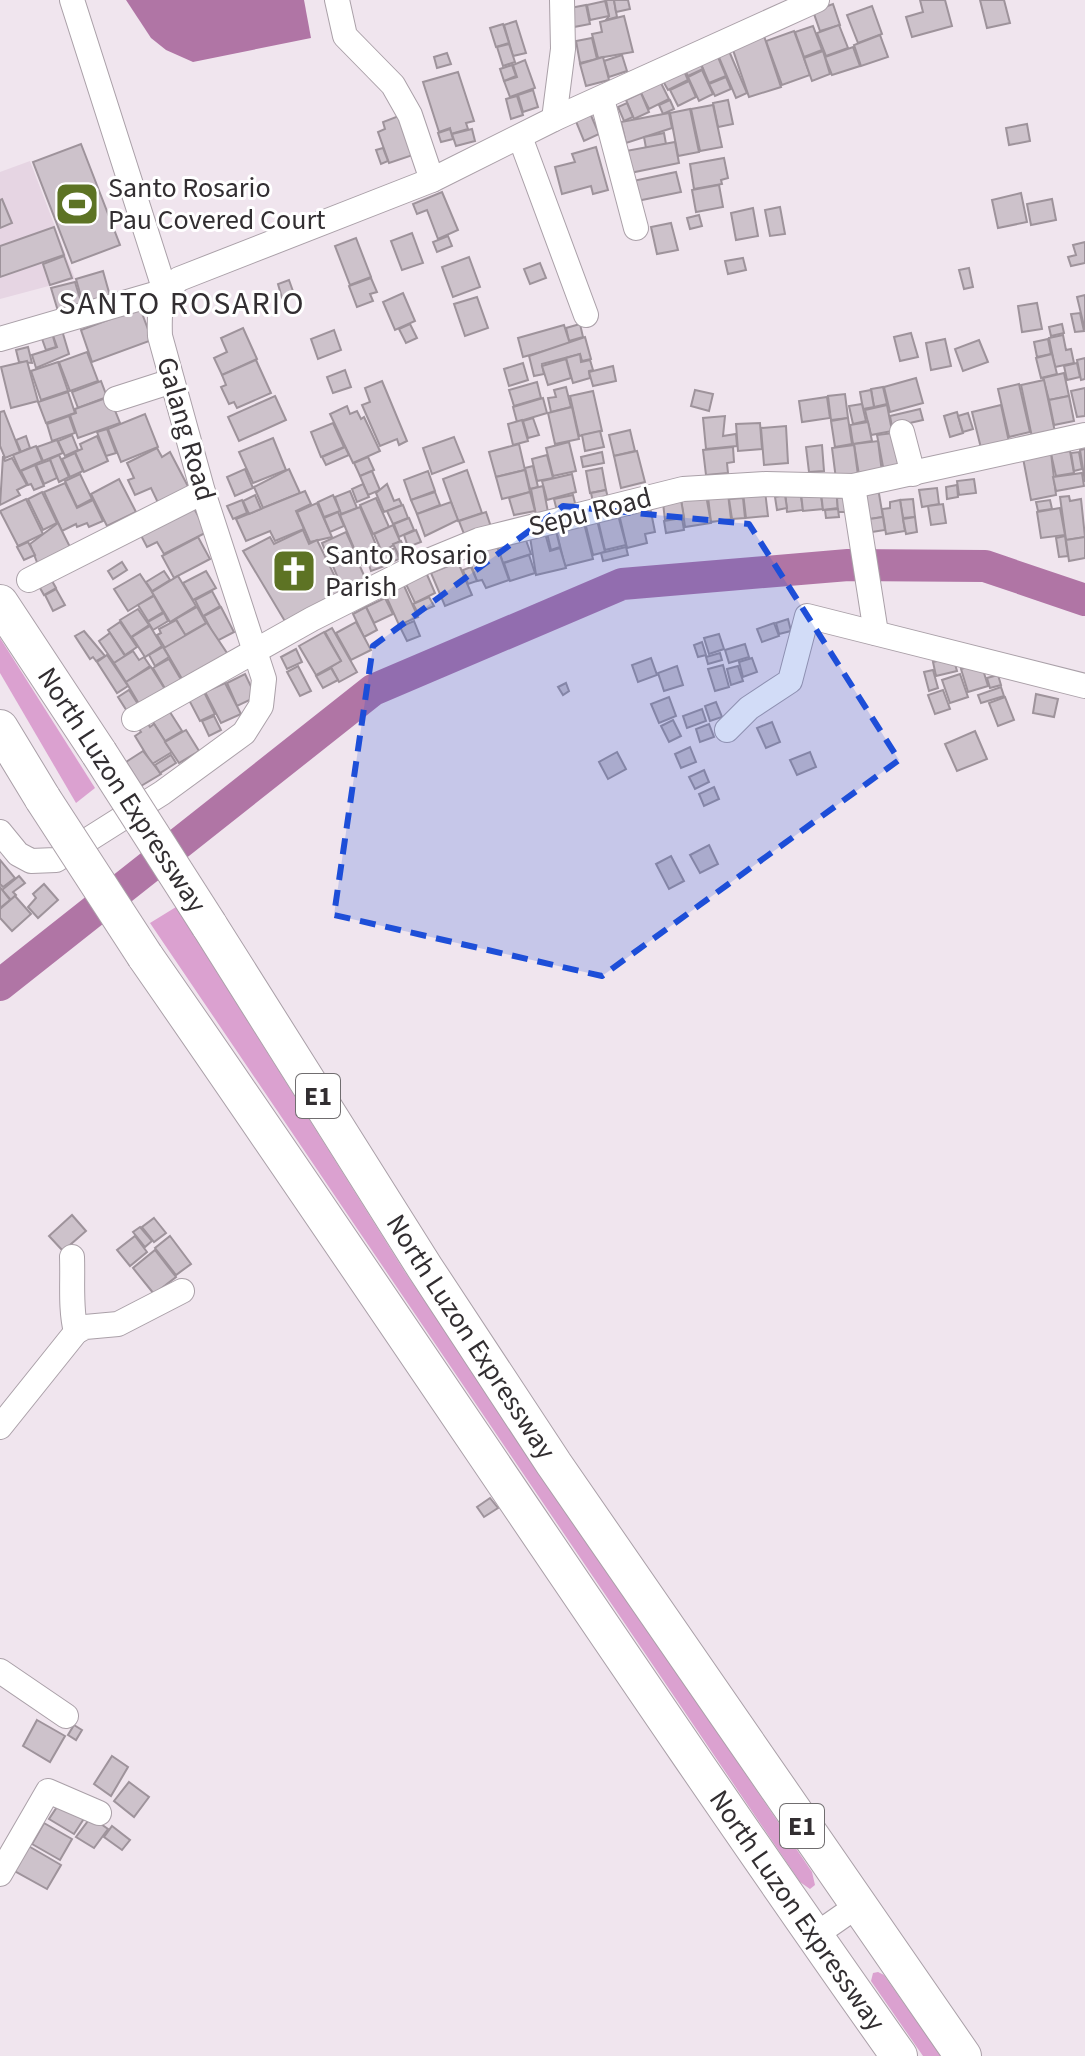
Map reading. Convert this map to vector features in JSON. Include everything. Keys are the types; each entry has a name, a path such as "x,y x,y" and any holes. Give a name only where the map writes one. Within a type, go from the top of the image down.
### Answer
{"highway":[{"name":"North Luzon Expressway","path":"0,603 209,925 425,1268 563,1477 963,2056"},
{"name":"North Luzon Expressway","path":"0,728 145,956 376,1287 525,1514 899,2056"}],"street":[{"path":"72,0 165,291"},
{"path":"337,0 345,36 393,85 410,115 432,180"},
{"path":"554,119 563,49 562,0"},
{"path":"0,339 165,291 179,279 432,180 554,119 817,0"},
{"path":"602,99 636,228"},
{"path":"520,137 586,315"},
{"name":"Galang Road","path":"0,832 18,854 31,861 56,860 211,758 244,733 261,706 264,679 203,492 160,336 159,309 165,291"},
{"path":"116,399 172,381"},
{"path":"902,432 913,474"},
{"name":"Sepu Road","path":"134,719 256,650 423,563 479,540 683,489 766,484 854,498 913,474 1085,435"},
{"path":"29,580 203,492"},
{"path":"854,498 875,627"},
{"path":"727,730 749,708 790,681 807,616 875,627 1085,686"},
{"path":"72,1257 75,1286 71,1312 76,1332"},
{"path":"0,1427 76,1332 85,1327 118,1324 182,1291"},
{"path":"0,1671 66,1716"},
{"path":"0,1874 48,1791 99,1813"},
{"path":"814,1936 857,1906"}],"highlighted area":[{"path":"563,506 749,524 899,760 602,976 334,915 373,646"}],"shaded area":[{"path":"126,0 304,0 311,38 193,62 166,50 151,38"},
{"path":"30,161 75,279 0,299 0,172"},
{"path":"0,638 95,788 76,803 0,673"},
{"path":"176,907 405,1272 812,1872 815,1885 810,1889 800,1882 150,923"},
{"path":"873,1973 884,1975 941,2056 923,2056 871,1981"}],"building":[{"path":"606,0 614,0 617,17 606,20 609,16"},
{"path":"614,0 628,0 630,9 616,12"},
{"path":"920,0 945,0 952,26 912,37 906,17 923,12"},
{"path":"980,0 1004,0 1010,23 987,28"},
{"path":"605,1 609,16 590,20 587,5"},
{"path":"833,4 840,25 820,31 813,11"},
{"path":"586,5 590,24 574,27 570,8"},
{"path":"872,6 882,34 858,43 847,15"},
{"path":"624,16 633,52 598,58 592,34 602,32 600,22"},
{"path":"516,21 526,53 513,56 504,25"},
{"path":"503,24 509,43 496,47 490,28"},
{"path":"839,25 848,48 826,56 817,33"},
{"path":"813,26 822,50 804,57 795,32"},
{"path":"794,31 810,75 782,85 766,41"},
{"path":"880,35 888,57 861,66 854,45"},
{"path":"764,36 781,87 749,97 732,47"},
{"path":"592,38 597,59 580,63 576,41"},
{"path":"509,44 515,62 503,66 497,47"},
{"path":"853,47 860,66 832,75 825,57"},
{"path":"729,51 747,93 736,98 718,55"},
{"path":"823,51 830,74 812,81 804,58"},
{"path":"447,53 451,64 437,68 434,57"},
{"path":"622,55 627,71 609,77 604,61"},
{"path":"603,57 609,80 586,86 580,64"},
{"path":"718,57 726,76 709,83 701,64"},
{"path":"525,60 535,88 510,97 504,81 517,77 513,65"},
{"path":"698,60 703,69 688,76 683,67"},
{"path":"512,65 516,76 504,81 500,69"},
{"path":"702,70 713,94 699,101 688,77"},
{"path":"684,71 688,80 668,90 663,81"},
{"path":"458,72 474,121 466,123 468,129 451,134 450,128 439,132 423,82"},
{"path":"726,77 731,89 715,96 709,84"},
{"path":"660,81 669,99 649,109 640,91"},
{"path":"689,81 696,97 678,106 670,90"},
{"path":"533,90 538,107 523,112 518,95"},
{"path":"641,93 649,112 634,119 626,100"},
{"path":"517,96 523,115 511,119 506,99"},
{"path":"670,100 674,109 663,114 659,105"},
{"path":"728,100 733,124 718,127 713,103"},
{"path":"627,103 633,117 624,121 618,107"},
{"path":"713,105 722,147 700,151 691,109"},
{"path":"690,109 699,152 678,156 670,113"},
{"path":"590,113 599,134 584,141 575,119"},
{"path":"669,113 672,128 626,143 621,122"},
{"path":"404,114 419,153 389,163 378,132 385,129 383,122"},
{"path":"1027,124 1030,141 1009,145 1006,128"},
{"path":"450,129 453,139 441,142 438,133"},
{"path":"472,129 475,141 456,146 452,134"},
{"path":"664,133 666,144 646,148 644,137"},
{"path":"675,142 679,163 630,173 626,151"},
{"name":"Santo Rosario Pau Covered Court","path":"81,144 120,245 72,263 33,162"},
{"path":"596,147 608,190 593,194 591,186 562,194 555,167 575,162 572,154"},
{"path":"383,148 388,161 381,164 376,150"},
{"path":"724,158 728,178 721,180 722,184 694,189 690,164"},
{"path":"676,172 681,192 637,201 633,181"},
{"path":"719,185 723,207 696,212 692,190"},
{"path":"442,192 458,230 438,239 427,210 417,214 413,204"},
{"path":"1021,193 1027,222 998,228 992,200"},
{"path":"1052,199 1056,220 1031,225 1027,204"},
{"path":"0,200 12,223 0,228"},
{"path":"780,207 785,234 770,236 765,210"},
{"path":"753,208 758,236 736,240 731,213"},
{"path":"699,215 702,226 690,229 687,218"},
{"path":"671,223 678,250 657,254 651,227"},
{"path":"54,227 64,255 0,277 0,246"},
{"path":"412,233 423,263 402,270 391,241"},
{"path":"448,236 452,246 437,252 433,242"},
{"path":"356,238 371,277 350,285 335,246"},
{"path":"1085,242 1085,263 1071,266 1068,257 1076,255 1073,245"},
{"path":"64,256 72,278 50,285 43,264"},
{"path":"469,257 480,287 453,297 442,267"},
{"path":"743,258 746,270 728,274 725,261"},
{"path":"540,263 546,278 530,284 524,269"},
{"path":"969,268 973,287 964,289 959,270"},
{"path":"103,271 110,296 83,304 76,279"},
{"path":"371,278 377,292 370,294 373,301 357,307 349,286"},
{"path":"289,280 294,294 282,298 278,284"},
{"path":"75,282 82,305 58,311 51,288"},
{"path":"403,293 415,321 395,330 383,302"},
{"path":"1085,295 1085,330 1077,297"},
{"path":"477,297 488,328 465,336 454,304"},
{"path":"1037,303 1042,329 1022,332 1018,306"},
{"path":"140,308 152,340 92,362 81,330"},
{"path":"1080,313 1084,331 1075,332 1071,314"},
{"path":"410,324 417,338 406,343 399,329"},
{"path":"580,324 583,337 569,341 566,328"},
{"path":"1062,324 1064,333 1051,336 1049,327"},
{"path":"564,325 570,344 523,357 518,338"},
{"path":"61,327 69,354 36,368 32,355 57,347 51,330"},
{"path":"243,328 257,359 222,375 214,358 227,352 221,338"},
{"path":"334,330 341,350 318,359 311,339"},
{"path":"52,333 56,347 46,350 41,336"},
{"path":"911,333 918,357 900,361 894,337"},
{"path":"1063,335 1066,350 1071,349 1074,363 1055,367 1049,338"},
{"path":"585,337 591,359 582,361 580,354 542,364 544,374 534,376 529,356"},
{"path":"945,339 951,366 931,370 926,343"},
{"path":"1048,339 1051,354 1037,357 1034,342"},
{"path":"979,340 988,362 963,371 955,349"},
{"path":"28,347 32,363 19,362 16,350"},
{"path":"87,352 98,381 70,391 59,362"},
{"path":"580,354 581,362 590,360 593,370 589,371 590,378 573,383 566,358"},
{"path":"1052,354 1057,374 1041,378 1036,358"},
{"path":"1085,358 1085,379 1081,380 1077,360"},
{"path":"566,359 571,378 548,385 542,366"},
{"path":"256,360 271,393 237,408 234,402 229,404 221,387 226,385 222,375"},
{"path":"27,361 38,401 11,408 1,367"},
{"path":"58,362 68,391 41,400 31,371"},
{"path":"523,363 528,380 509,386 504,369"},
{"path":"1077,363 1080,377 1067,380 1064,366"},
{"path":"613,366 616,381 593,386 589,372"},
{"path":"345,370 351,387 333,393 327,377"},
{"path":"1064,373 1069,396 1049,400 1043,378"},
{"path":"916,378 923,403 890,412 884,387"},
{"path":"1044,380 1055,432 1032,437 1021,385"},
{"path":"101,381 107,397 78,408 72,392"},
{"path":"382,381 407,441 399,445 397,439 380,446 362,405 370,402 365,388"},
{"path":"537,382 541,398 514,406 509,390"},
{"path":"1019,384 1030,432 1009,437 998,389"},
{"path":"566,387 571,407 551,412 548,398 556,397 554,390"},
{"path":"883,387 887,404 874,407 871,389"},
{"path":"1085,388 1085,416 1077,417 1071,391"},
{"path":"695,390 713,394 709,411 691,406"},
{"path":"871,390 874,407 863,409 860,392"},
{"path":"593,391 602,431 579,436 570,396"},
{"path":"68,392 75,413 46,423 38,402"},
{"path":"845,394 848,418 831,420 828,396"},
{"path":"275,396 286,420 239,441 228,417"},
{"path":"1069,396 1074,421 1054,425 1049,400"},
{"path":"827,397 830,418 802,422 799,401"},
{"path":"106,398 112,403 120,423 78,438 70,415 76,413 75,409"},
{"path":"543,398 547,413 517,422 513,407"},
{"path":"862,404 866,421 853,424 849,406"},
{"path":"887,405 892,431 871,435 865,410"},
{"path":"1001,405 1009,442 981,448 972,412"},
{"path":"347,406 350,414 357,411 361,419 364,417 380,451 353,463 330,414"},
{"path":"572,407 579,439 555,444 548,413"},
{"path":"920,409 923,420 892,427 890,416"},
{"path":"4,411 20,452 5,458 0,446 0,412"},
{"path":"957,412 963,433 950,437 944,416"},
{"path":"968,413 973,429 963,432 958,416"},
{"path":"145,414 158,447 121,462 108,429"},
{"path":"69,416 75,433 52,441 47,424"},
{"path":"725,416 723,436 736,434 737,446 706,449 703,418"},
{"path":"533,418 539,435 528,438 523,421"},
{"path":"848,418 852,444 835,447 831,421"},
{"path":"522,420 528,441 513,445 508,424"},
{"path":"868,422 872,441 853,444 850,425"},
{"path":"333,423 344,447 321,457 311,432"},
{"path":"760,423 762,449 738,451 736,424"},
{"path":"786,426 788,463 764,465 761,428"},
{"path":"107,429 116,453 106,456 97,432"},
{"path":"630,430 635,451 614,456 609,435"},
{"path":"600,431 604,447 585,451 582,435"},
{"path":"893,433 899,469 884,472 877,435"},
{"path":"72,435 78,450 65,456 58,441"},
{"path":"26,436 30,448 21,452 16,440"},
{"path":"97,436 108,461 84,472 75,452 82,449 80,444"},
{"path":"454,437 464,462 432,474 423,448"},
{"path":"273,438 286,470 253,483 239,452"},
{"path":"57,440 63,453 43,461 37,447"},
{"path":"878,441 882,472 859,475 854,444"},
{"path":"569,442 576,471 553,476 546,448"},
{"path":"519,444 525,470 496,477 489,452"},
{"path":"822,445 824,471 809,472 806,447"},
{"path":"854,445 858,475 836,479 832,448"},
{"path":"36,446 42,461 20,471 13,455"},
{"path":"345,447 349,455 326,465 322,457"},
{"path":"733,447 734,462 727,463 728,473 706,475 703,450"},
{"path":"157,448 162,457 170,452 192,494 161,509 151,488 135,495 128,480 134,478 127,463"},
{"path":"1085,449 1085,482 1080,450"},
{"path":"637,451 645,482 621,488 614,456"},
{"path":"1070,451 1074,473 1056,476 1051,454"},
{"path":"602,452 604,463 583,467 581,457"},
{"path":"1079,452 1082,469 1074,471 1071,453"},
{"path":"75,453 83,471 70,477 62,459"},
{"path":"1051,453 1056,495 1031,500 1023,458"},
{"path":"59,455 69,477 59,482 50,459"},
{"path":"547,455 553,478 537,481 532,459"},
{"path":"3,456 5,461 12,458 27,485 17,490 20,495 0,505"},
{"path":"368,457 374,470 360,476 354,463"},
{"path":"50,460 57,478 44,484 36,465"},
{"path":"35,465 44,486 34,490 21,471"},
{"path":"533,466 538,487 530,489 525,468"},
{"path":"602,468 606,490 590,493 586,471"},
{"path":"245,469 253,488 235,496 227,477"},
{"path":"289,469 300,493 263,508 254,487"},
{"path":"467,470 482,513 458,521 443,479"},
{"path":"525,470 530,492 502,499 496,477"},
{"path":"372,471 380,490 368,495 360,476"},
{"path":"428,471 435,491 411,500 404,480"},
{"path":"1082,473 1084,486 1056,491 1053,477"},
{"path":"80,474 92,499 77,507 65,481"},
{"path":"572,474 576,492 547,500 542,481"},
{"path":"119,479 136,512 107,526 91,494"},
{"path":"974,479 976,493 959,495 957,481"},
{"path":"65,483 77,508 93,500 103,521 89,527 87,523 77,527 76,524 62,531 44,492"},
{"path":"363,484 369,497 357,502 352,489"},
{"path":"387,484 394,501 399,499 402,505 384,512 376,493"},
{"path":"957,485 958,497 947,499 946,487"},
{"path":"543,486 548,512 536,515 531,489"},
{"path":"878,488 883,517 863,520 858,491"},
{"path":"937,488 939,504 922,507 919,490"},
{"path":"606,490 608,498 593,502 591,493"},
{"path":"800,490 803,510 787,512 785,491"},
{"path":"820,490 823,509 803,511 801,493"},
{"path":"305,491 311,504 296,511 304,529 275,541 270,531 246,541 236,519"},
{"path":"350,491 357,508 341,514 335,497"},
{"path":"765,491 768,516 746,518 743,493"},
{"path":"836,491 838,508 823,510 821,492"},
{"path":"42,492 57,523 43,530 28,499"},
{"path":"435,492 440,505 417,514 411,500"},
{"path":"530,492 535,511 514,515 509,498"},
{"path":"728,494 731,519 711,522 708,497"},
{"path":"255,495 261,509 249,514 243,501"},
{"path":"333,495 340,511 324,517 318,502"},
{"path":"573,495 576,507 557,511 554,499"},
{"path":"706,495 711,523 685,527 681,499"},
{"path":"785,495 787,508 777,510 775,497"},
{"path":"850,496 851,512 838,512 837,498"},
{"path":"1069,496 1070,501 1081,499 1085,537 1066,540 1060,497"},
{"path":"376,498 389,527 373,534 360,505"},
{"path":"743,498 745,518 732,519 729,499"},
{"path":"26,499 43,534 18,546 0,511"},
{"path":"913,499 915,517 903,518 900,500"},
{"path":"242,500 247,513 233,519 227,506"},
{"path":"681,500 684,517 665,520 663,503"},
{"path":"900,500 905,531 886,534 882,509 890,508 890,502"},
{"path":"1050,500 1052,509 1038,511 1036,502"},
{"path":"190,501 207,532 164,554 157,542 147,547 137,528"},
{"path":"451,502 458,520 425,536 417,514"},
{"path":"317,503 332,537 310,542 297,512"},
{"path":"943,504 946,523 931,525 928,506"},
{"path":"403,505 408,518 393,524 387,511"},
{"path":"360,507 385,566 371,571 368,562 361,565 340,515"},
{"path":"650,507 655,532 645,534 647,543 627,548 619,514"},
{"path":"1060,508 1065,535 1041,538 1037,512"},
{"path":"838,509 839,517 826,518 825,510"},
{"path":"617,511 626,545 605,550 597,516"},
{"path":"338,512 344,526 330,532 324,518"},
{"path":"486,512 492,530 466,539 459,521"},
{"path":"596,516 605,552 593,555 584,518"},
{"path":"883,517 885,530 865,533 863,520"},
{"path":"915,517 917,532 906,534 903,519"},
{"path":"409,518 414,530 399,537 394,524"},
{"path":"682,518 684,530 666,533 664,521"},
{"path":"583,519 593,559 565,566 555,526"},
{"path":"58,523 73,553 40,570 30,544"},
{"path":"393,525 400,541 382,552 374,534"},
{"path":"555,527 560,547 551,550 546,529"},
{"name":"Santo Rosario Parish","path":"303,530 309,544 317,540 342,591 286,623 243,551 270,537 274,544"},
{"path":"416,530 421,542 408,547 404,535"},
{"path":"346,532 356,554 331,565 322,543"},
{"path":"523,532 531,554 503,563 496,541"},
{"path":"545,533 550,551 560,548 566,568 536,575 530,537"},
{"path":"1065,536 1068,556 1059,557 1056,538"},
{"path":"198,537 210,559 174,578 162,556"},
{"path":"1085,537 1085,558 1069,561 1066,540"},
{"path":"401,541 407,555 400,558 393,544"},
{"path":"28,542 35,555 24,560 17,547"},
{"path":"496,544 509,580 486,588 482,580 477,581 467,554"},
{"path":"626,547 628,555 603,561 601,553"},
{"path":"395,548 399,559 385,565 381,554"},
{"path":"355,555 366,580 343,590 332,564"},
{"path":"529,555 535,573 510,581 504,563"},
{"path":"122,562 127,570 113,579 108,571"},
{"path":"458,562 472,595 445,606 431,573"},
{"path":"471,567 477,581 468,584 463,570"},
{"path":"425,570 435,593 415,603 404,580"},
{"path":"164,571 170,580 152,591 146,582"},
{"path":"206,571 216,588 193,600 183,583"},
{"path":"47,572 56,588 44,595 35,579"},
{"path":"140,574 154,595 128,611 114,589"},
{"path":"178,576 196,606 170,622 152,592"},
{"path":"401,579 418,617 399,625 382,587"},
{"path":"56,589 65,605 53,611 45,595"},
{"path":"212,591 220,606 203,616 195,600"},
{"path":"154,596 163,612 148,621 138,605"},
{"path":"429,597 434,606 418,613 413,604"},
{"path":"385,598 393,614 374,623 366,607"},
{"path":"197,607 206,623 185,635 176,619"},
{"path":"221,607 234,632 217,641 204,616"},
{"path":"366,607 377,630 364,637 353,614"},
{"path":"138,609 149,625 131,637 120,620"},
{"path":"164,613 168,621 153,630 148,622"},
{"path":"788,619 791,631 779,634 776,623"},
{"path":"176,620 186,636 165,648 157,635 161,633 159,629"},
{"path":"414,621 420,636 407,641 400,627"},
{"path":"120,622 137,647 125,655 108,630"},
{"path":"356,622 371,650 351,660 336,633"},
{"path":"207,623 231,659 185,684 164,648"},
{"path":"774,623 779,636 762,642 757,629"},
{"path":"150,626 162,646 145,657 132,637"},
{"path":"332,628 357,672 339,682 331,667 341,661 325,632"},
{"path":"84,631 105,656 96,661 93,657 90,659 75,636"},
{"path":"324,632 341,661 316,675 299,646"},
{"path":"110,633 125,656 114,663 99,641"},
{"path":"719,634 724,649 709,654 704,638"},
{"path":"702,642 706,655 698,657 694,645"},
{"path":"745,644 749,657 729,663 725,650"},
{"path":"163,647 169,657 155,666 149,655"},
{"path":"296,649 302,662 287,669 281,657"},
{"path":"133,651 139,660 144,657 150,666 126,682 114,663"},
{"path":"720,653 722,660 708,664 706,657"},
{"path":"107,655 128,686 117,693 97,662"},
{"path":"953,657 957,671 936,676 933,662"},
{"path":"651,658 657,675 638,682 632,665"},
{"path":"752,658 757,672 743,677 739,662"},
{"path":"169,659 183,683 167,692 153,668"},
{"path":"981,663 988,686 968,692 961,669"},
{"path":"723,665 729,687 715,691 708,669"},
{"path":"298,666 311,691 300,696 287,672"},
{"path":"677,666 683,685 664,691 658,673"},
{"path":"738,666 743,681 731,685 727,669"},
{"path":"151,667 168,694 142,709 126,682"},
{"path":"331,668 338,680 323,688 316,676"},
{"path":"933,670 938,688 929,691 924,672"},
{"path":"245,674 256,697 237,706 227,683"},
{"path":"960,674 968,697 950,703 942,680"},
{"path":"998,675 1001,685 990,688 987,678"},
{"path":"225,683 241,714 221,723 205,692"},
{"path":"566,683 569,691 563,695 558,687"},
{"path":"1001,687 1004,696 981,703 978,695"},
{"path":"129,690 143,712 132,719 118,697"},
{"path":"943,690 950,709 935,714 928,695"},
{"path":"204,692 215,714 200,721 189,700"},
{"path":"1036,694 1058,699 1054,717 1033,713"},
{"path":"669,697 676,716 659,723 651,704"},
{"path":"1005,697 1014,720 998,726 989,703"},
{"path":"716,702 722,717 710,721 705,706"},
{"path":"168,709 182,731 165,741 151,719"},
{"path":"702,709 706,721 687,728 683,716"},
{"path":"214,716 221,730 209,736 202,721"},
{"path":"145,719 150,727 154,724 172,752 152,764 135,736 141,732 136,725"},
{"path":"673,720 681,736 669,742 661,726"},
{"path":"772,722 780,742 766,748 757,728"},
{"path":"709,724 714,737 700,742 696,729"},
{"path":"186,730 199,751 179,763 165,742"},
{"path":"975,731 987,759 957,771 945,744"},
{"path":"690,747 696,762 681,768 675,754"},
{"path":"143,751 161,774 141,786 126,762"},
{"path":"617,752 626,769 608,779 599,762"},
{"path":"810,752 816,767 797,775 790,760"},
{"path":"171,755 176,763 160,773 155,765"},
{"path":"704,770 709,782 695,789 689,777"},
{"path":"714,787 719,799 704,806 699,794"},
{"path":"709,845 718,864 700,873 690,855"},
{"path":"671,856 684,881 669,889 656,864"},
{"path":"0,860 15,878 3,887 0,884"},
{"path":"19,876 25,883 13,892 16,895 11,900 2,890"},
{"path":"44,884 58,900 38,918 28,907 36,898 33,894"},
{"path":"0,887 10,900 0,908"},
{"path":"15,896 31,914 12,931 0,918 0,909"},
{"path":"72,1215 86,1231 63,1251 49,1236"},
{"path":"154,1218 166,1233 154,1242 142,1227"},
{"path":"140,1227 152,1241 145,1247 133,1232"},
{"path":"135,1236 147,1252 130,1266 117,1250"},
{"path":"170,1236 191,1264 176,1275 155,1248"},
{"path":"155,1250 176,1277 154,1294 133,1268"},
{"path":"490,1498 498,1508 484,1517 477,1507"},
{"path":"37,1720 65,1736 50,1762 23,1746"},
{"path":"74,1725 82,1730 76,1740 68,1735"},
{"path":"112,1756 128,1767 111,1796 94,1784"},
{"path":"129,1782 149,1797 134,1817 114,1801"},
{"path":"61,1801 85,1817 74,1834 49,1819"},
{"path":"91,1817 108,1829 94,1848 76,1837"},
{"path":"44,1823 72,1839 60,1860 32,1844"},
{"path":"112,1826 130,1840 122,1850 104,1837"},
{"path":"25,1844 61,1865 47,1889 11,1869"}],"waterway":[{"path":"0,985 373,690 622,584 848,565 985,566 1085,600"}],"place":[{"name":"Santo Rosario Pau Covered Court","path":"77,204"},
{"name":"Santo Rosario Parish","path":"294,571"}],"district":[{"name":"SANTO ROSARIO","path":"182,304"}]}
